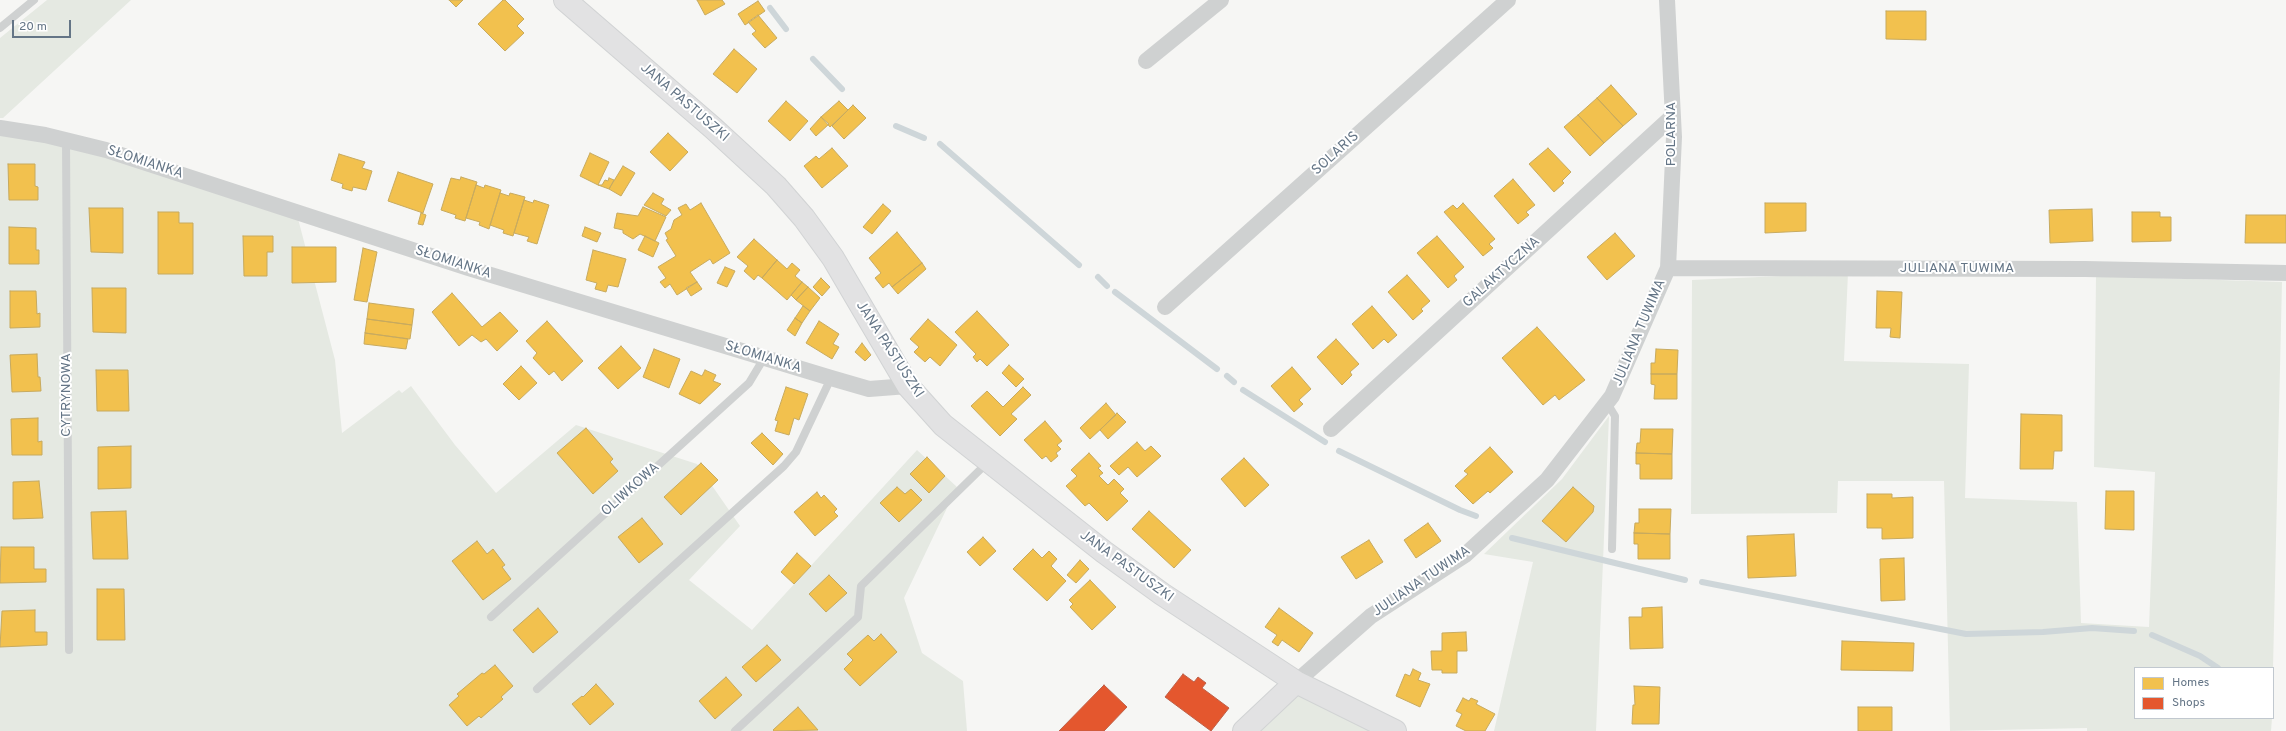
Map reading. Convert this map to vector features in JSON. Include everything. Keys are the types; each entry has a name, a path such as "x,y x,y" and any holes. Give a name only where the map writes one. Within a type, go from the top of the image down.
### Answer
{"street":[{"name":"JANA PASTUSZKI","path":"565,0 713,128 776,186 800,213 832,258 908,386 943,425 1104,552 1162,594 1296,682 1395,731"},
{"path":"1146,61 1221,0"},
{"name":"SOLARIS","path":"1165,307 1508,0"},
{"name":"POLARNA","path":"1667,0 1674,137 1668,268"},
{"name":"GALAKTYCZNA","path":"1331,429 1673,116"},
{"name":"SŁOMIANKA","path":"0,128 66,140 106,150 468,268 831,378 870,389 908,386"},
{"name":"JULIANA TUWIMA","path":"1244,731 1296,682 1371,616 1465,555 1547,480 1612,396 1668,268 2085,269 2286,272"}],"lane":[{"path":"0,28 34,0"},
{"name":"CYTRYNOWA","path":"66,140 69,650"},
{"name":"OLIWKOWA","path":"491,617 749,383 764,358"},
{"path":"537,689 784,466 796,452 831,378"},
{"path":"1607,403 1615,416 1612,549"},
{"path":"735,731 858,617 861,586 989,461"}],"shaded area":[{"path":"47,0 131,0 3,118 0,118 0,38"},
{"path":"0,131 88,143 296,211 335,360 342,433 399,390 402,393 411,386 455,445 496,493 576,425 697,464 740,526 689,580 752,630 917,450 957,487 904,598 922,653 963,681 967,731 0,731"},
{"path":"1848,273 1844,361 1969,364 1965,498 2077,502 2081,623 2149,627 2155,472 2094,467 2096,276 2282,282 2273,667 2134,667 2134,719 2272,719 2271,731 2087,731 2087,728 1950,731 1944,481 1838,481 1837,513 1691,514 1692,280"},
{"path":"1609,416 1596,731 1494,731 1533,562 1484,554 1562,479"},
{"path":"1291,680 1391,731 1237,731"}],"building: Homes":[{"path":"449,0 463,0 456,7"},
{"path":"503,0 505,0 524,19 517,26 524,33 505,51 478,24"},
{"path":"697,0 722,0 725,4 705,15"},
{"path":"758,1 765,11 745,25 738,14"},
{"path":"1886,11 1926,11 1926,40 1886,39"},
{"path":"758,15 777,38 765,48 752,34 756,31 748,22"},
{"path":"734,49 757,69 737,93 713,74"},
{"path":"1611,85 1637,114 1623,126 1597,98"},
{"path":"1597,98 1623,126 1604,143 1578,115"},
{"path":"786,101 808,121 790,141 768,121"},
{"path":"839,101 848,110 830,127 821,117"},
{"path":"853,105 866,118 844,139 832,126"},
{"path":"1578,115 1604,143 1590,156 1564,127"},
{"path":"821,117 829,124 816,136 810,129"},
{"path":"668,133 688,152 670,171 650,152"},
{"path":"832,148 848,166 822,188 804,166 816,156 819,159"},
{"path":"1548,148 1571,172 1562,181 1564,183 1554,192 1529,164"},
{"path":"590,153 609,162 598,185 580,176"},
{"path":"339,154 365,162 362,168 372,171 366,190 353,187 352,191 342,188 343,184 331,180"},
{"path":"8,164 35,164 35,186 38,187 38,200 9,200"},
{"path":"623,166 635,173 621,196 609,189"},
{"path":"398,172 433,184 423,213 388,201"},
{"path":"461,177 477,182 465,221 455,218 456,215 441,210 451,178 460,180"},
{"path":"609,178 614,180 609,189 598,185 602,185 605,180 608,181"},
{"path":"1513,179 1535,205 1526,212 1529,215 1518,224 1494,196"},
{"path":"476,185 484,188 485,185 501,190 489,229 479,225 480,222 466,218"},
{"path":"500,193 509,196 510,193 525,197 513,236 503,233 504,230 490,225"},
{"path":"653,193 664,199 661,204 671,210 666,216 644,205"},
{"path":"524,200 533,203 534,200 549,205 537,244 527,241 529,237 514,233"},
{"path":"701,203 730,253 713,264 710,259 690,272 697,282 677,295 670,284 665,288 660,282 666,278 658,267 676,256 666,240 668,239 665,233 671,229 674,220 682,215 678,208 686,204 690,210"},
{"path":"1463,203 1495,239 1489,244 1493,248 1483,256 1444,212 1453,205 1457,209"},
{"path":"1765,203 1806,203 1806,231 1765,233"},
{"path":"883,204 891,211 872,234 863,227"},
{"path":"643,207 666,217 655,241 640,234 633,239 623,233 623,230 614,228 617,213 638,216"},
{"path":"89,208 123,208 123,253 91,252"},
{"path":"2092,209 2093,241 2050,243 2049,210"},
{"path":"158,212 179,212 179,223 193,223 193,274 158,274"},
{"path":"2132,212 2160,212 2160,217 2171,217 2171,241 2132,242"},
{"path":"421,213 426,215 423,225 418,224"},
{"path":"2246,215 2286,215 2286,243 2245,243"},
{"path":"9,227 36,228 36,250 39,250 39,264 9,264"},
{"path":"585,227 601,233 597,242 582,236"},
{"path":"897,232 922,263 892,287 889,283 883,288 875,278 881,273 869,258"},
{"path":"1615,233 1635,256 1607,280 1587,257"},
{"path":"243,236 273,236 273,252 267,252 267,276 244,276"},
{"path":"645,236 659,243 653,257 638,250"},
{"path":"1437,236 1464,267 1454,276 1457,280 1448,288 1417,253"},
{"path":"754,239 777,260 762,278 758,275 754,280 744,271 748,266 737,257"},
{"path":"292,247 336,247 336,282 292,283"},
{"path":"363,248 377,252 367,302 354,300"},
{"path":"593,250 626,259 618,287 608,285 606,292 595,289 597,283 586,280"},
{"path":"777,260 787,269 792,263 800,270 795,276 802,282 787,300 762,278"},
{"path":"922,263 926,269 898,294 892,287"},
{"path":"725,267 735,271 727,287 717,283"},
{"path":"1407,275 1430,301 1421,309 1423,311 1413,320 1388,292"},
{"path":"821,278 830,287 822,296 813,287"},
{"path":"697,282 702,289 691,296 686,288"},
{"path":"802,282 808,287 796,300 791,295"},
{"path":"808,287 820,298 810,311 796,300"},
{"path":"92,288 126,288 126,333 93,332"},
{"path":"10,291 36,291 37,314 40,313 40,327 10,328"},
{"path":"1877,291 1902,292 1900,338 1890,337 1891,328 1876,328"},
{"path":"452,293 482,327 500,312 518,331 497,351 486,339 481,342 472,335 459,346 432,312"},
{"path":"369,303 414,309 412,325 367,319"},
{"path":"803,306 810,311 802,323 795,318"},
{"path":"1372,306 1397,335 1388,343 1384,339 1373,349 1352,324"},
{"path":"977,311 1009,345 987,366 980,359 977,362 973,357 976,354 955,332"},
{"path":"795,318 802,323 795,336 787,330"},
{"path":"367,319 412,325 410,339 365,333"},
{"path":"928,319 957,345 940,366 930,357 925,362 914,352 919,347 910,339"},
{"path":"547,321 583,361 562,381 554,371 549,375 533,358 537,353 526,341"},
{"path":"819,321 839,334 833,344 839,347 832,359 806,343"},
{"path":"1537,327 1585,380 1559,400 1555,395 1543,405 1502,358"},
{"path":"365,333 408,339 406,349 364,344"},
{"path":"1336,339 1359,364 1350,372 1352,375 1342,385 1317,357"},
{"path":"862,343 871,355 865,361 855,352"},
{"path":"621,346 641,368 618,389 598,368"},
{"path":"654,349 680,359 669,388 643,377"},
{"path":"1656,349 1678,350 1677,374 1651,374 1651,363 1655,363"},
{"path":"37,354 38,377 40,377 41,391 12,392 10,355"},
{"path":"1009,365 1024,379 1016,387 1002,373"},
{"path":"521,366 537,383 519,400 503,384"},
{"path":"1292,367 1311,389 1299,400 1303,404 1294,412 1271,386"},
{"path":"96,370 128,370 129,411 97,411"},
{"path":"705,370 716,375 713,381 721,384 700,404 679,394 691,371 702,376"},
{"path":"1651,374 1677,374 1677,399 1654,399 1655,385 1651,384"},
{"path":"786,387 808,394 799,420 794,418 789,435 775,431 778,421 775,420"},
{"path":"1023,387 1031,395 1011,414 1017,419 1000,436 971,406 987,391 1003,407"},
{"path":"1106,403 1116,415 1090,439 1080,428"},
{"path":"1117,413 1126,422 1108,439 1100,430"},
{"path":"2021,414 2062,415 2062,451 2054,451 2053,469 2020,469"},
{"path":"38,418 38,442 42,441 42,455 12,455 11,419"},
{"path":"1045,421 1062,441 1057,445 1061,449 1056,453 1058,456 1051,462 1046,456 1042,459 1024,440"},
{"path":"586,428 613,459 610,462 618,471 593,494 557,453"},
{"path":"1641,429 1673,429 1672,454 1636,453 1637,443 1640,443"},
{"path":"762,433 783,454 773,465 751,443"},
{"path":"1137,442 1145,451 1151,446 1161,456 1137,477 1128,467 1119,475 1110,466"},
{"path":"131,446 131,488 98,489 98,447"},
{"path":"1490,447 1513,472 1490,493 1488,491 1473,504 1455,486 1468,474 1464,471"},
{"path":"1089,453 1101,466 1098,468 1103,473 1099,476 1108,485 1114,479 1124,489 1120,493 1128,501 1107,521 1089,503 1085,506 1066,486 1077,476 1071,470"},
{"path":"1636,453 1672,454 1672,479 1640,479 1640,464 1636,464"},
{"path":"927,457 945,476 929,493 910,474"},
{"path":"1244,458 1269,485 1245,507 1221,479"},
{"path":"701,463 718,480 681,515 664,497"},
{"path":"39,481 43,518 13,519 13,482"},
{"path":"897,487 905,494 911,489 922,500 899,522 880,503"},
{"path":"1573,487 1594,506 1593,512 1566,542 1542,521"},
{"path":"2106,491 2134,491 2134,530 2105,529"},
{"path":"817,492 821,498 824,495 837,509 834,512 838,516 815,536 794,512"},
{"path":"1867,494 1892,494 1892,498 1913,497 1913,538 1882,539 1882,528 1867,528"},
{"path":"1639,509 1671,509 1670,534 1634,533 1635,523 1639,523"},
{"path":"126,511 128,559 93,559 91,512"},
{"path":"1149,511 1191,550 1174,568 1132,529"},
{"path":"642,518 663,544 639,563 618,537"},
{"path":"1428,523 1441,541 1416,558 1404,540"},
{"path":"1634,533 1670,534 1670,559 1638,559 1638,544 1634,544"},
{"path":"1794,534 1796,576 1748,578 1747,536"},
{"path":"983,537 996,551 980,566 967,552"},
{"path":"1369,540 1383,562 1356,579 1341,557"},
{"path":"477,541 487,554 493,549 505,565 502,567 511,579 483,600 452,561"},
{"path":"1,547 34,547 34,569 46,569 46,582 0,583"},
{"path":"1033,549 1042,558 1049,551 1057,559 1051,566 1066,581 1047,601 1013,569"},
{"path":"797,553 811,566 794,584 781,572"},
{"path":"1904,558 1905,600 1881,601 1880,559"},
{"path":"1080,560 1089,569 1076,583 1067,575"},
{"path":"829,575 847,593 826,612 809,594"},
{"path":"1090,580 1116,607 1092,630 1070,607 1073,604 1069,600"},
{"path":"97,589 124,589 125,640 97,640"},
{"path":"1662,607 1663,648 1630,649 1629,617 1642,617 1642,608"},
{"path":"538,608 558,632 533,653 513,630"},
{"path":"1279,608 1313,633 1299,652 1282,640 1278,646 1272,642 1277,635 1265,627"},
{"path":"35,610 35,632 47,632 47,645 0,647 2,611"},
{"path":"1466,632 1467,651 1457,651 1457,673 1442,673 1442,670 1432,670 1431,651 1442,651 1442,633"},
{"path":"881,634 897,652 860,686 844,669 853,660 847,654 868,635 874,641"},
{"path":"1842,641 1914,643 1913,671 1841,670"},
{"path":"767,645 781,660 756,682 742,667"},
{"path":"495,665 513,686 501,697 503,699 481,718 479,716 467,726 449,705 459,696 457,694 482,673 484,674"},
{"path":"1413,669 1421,673 1418,680 1430,684 1420,707 1396,696 1405,674 1410,676"},
{"path":"726,677 742,695 715,719 699,701"},
{"path":"596,684 614,704 590,725 572,704 582,696 583,697"},
{"path":"1634,686 1660,687 1659,724 1632,724 1633,705 1635,705"},
{"path":"1463,698 1469,701 1471,698 1478,701 1476,704 1495,714 1485,731 1466,731 1456,726 1462,714 1456,711"},
{"path":"798,707 818,730 773,730"},
{"path":"1858,707 1892,707 1892,731 1858,731"}],"building: Shops":[{"path":"1183,674 1194,682 1198,677 1206,683 1202,688 1229,708 1211,731 1165,697"},
{"path":"1104,685 1127,707 1104,731 1059,731"}],"waterway":[{"path":"770,8 786,29"},
{"path":"813,59 842,89"},
{"path":"896,126 924,138"},
{"path":"940,144 1079,265"},
{"path":"1098,277 1107,286"},
{"path":"1115,292 1217,369"},
{"path":"1227,376 1234,382"},
{"path":"1243,390 1325,442"},
{"path":"1339,451 1460,510 1476,516"},
{"path":"1512,538 1685,580"},
{"path":"1702,582 1966,634 2043,632 2092,628 2134,631"},
{"path":"2152,635 2200,656 2216,667"}]}
